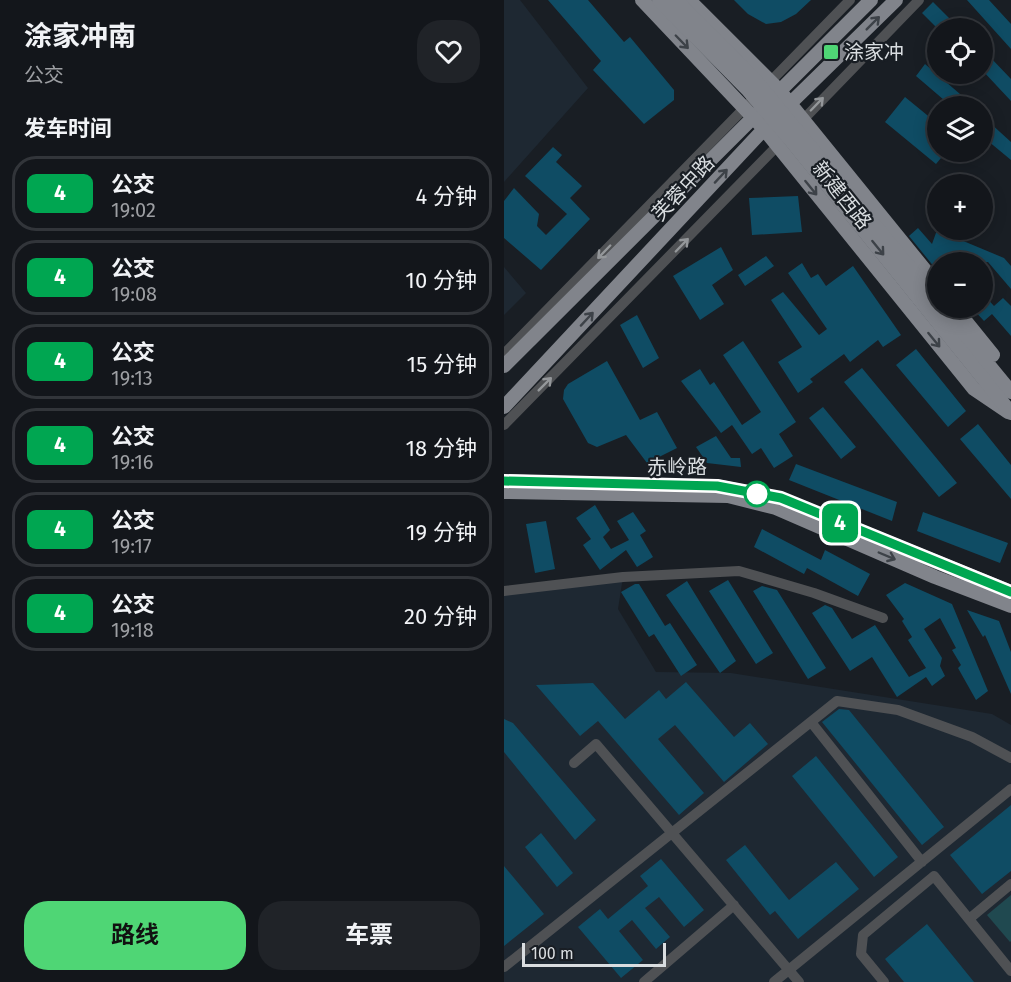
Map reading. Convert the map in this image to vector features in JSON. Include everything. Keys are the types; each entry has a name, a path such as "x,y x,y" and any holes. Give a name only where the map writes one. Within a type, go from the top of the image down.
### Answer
{"main road":[{"name":"新建西路","path":"642,0 764,129 974,389 1011,414"},
{"name":"新建西路","path":"659,0 747,89 785,133 1011,414"},
{"name":"新建西路","path":"676,0 756,81 927,289"},
{"name":"新建西路","path":"689,0 790,103 927,272"},
{"name":"芙蓉中路","path":"504,366 775,86 871,0"},
{"name":"芙蓉中路","path":"504,407 764,129 896,0"},
{"path":"950,318 1011,392"},
{"path":"963,318 1000,364 1011,385"},
{"path":"504,472 525,482"},
{"name":"赤岭路","path":"504,481 717,486 781,498 1011,592"},
{"name":"赤岭路","path":"504,492 728,496 776,508 935,577 1011,606"}],"street":[{"path":"775,86 850,0"},
{"path":"504,425 919,0"},
{"path":"504,354 749,112"},
{"path":"504,591 623,577 739,571 814,593 883,618"},
{"path":"504,967 837,701 898,710 972,737 1011,758"},
{"path":"811,722 922,862"},
{"path":"574,763 596,744 799,982"},
{"path":"774,982 1011,789"},
{"path":"884,982 861,954 863,935 934,876 1009,964"},
{"path":"969,919 1011,884"},
{"path":"644,982 734,905"}],"shaded area":[{"path":"504,0 520,0 588,88 504,182"},
{"path":"504,267 526,293 504,315"},
{"path":"623,577 618,609 656,672 731,673 992,714 1011,725 1011,982 504,982 504,588"}],"water":[{"path":"1011,895 1011,941 1010,942 987,915"}],"building":[{"path":"548,0 588,0 624,42 630,37 674,90 674,100 644,124 593,70 601,61"},
{"path":"734,0 811,0 796,14 781,22 766,24 748,14"},
{"path":"967,0 989,0 1011,24 1011,49 993,29 993,18 983,18"},
{"path":"933,2 949,18 927,18 922,13"},
{"path":"993,60 1011,79 1011,101 993,82"},
{"path":"925,64 927,66 927,84 948,84 962,96 939,96 916,76"},
{"path":"905,97 927,115 927,157 885,122"},
{"path":"993,126 1011,142 1011,160 993,145"},
{"path":"553,147 562,155 556,162 582,186 570,198 590,219 541,270 504,238 504,201 514,188 539,214 537,226 546,235 567,214 525,176"},
{"path":"798,196 802,232 752,235 749,198"},
{"path":"918,228 932,244 933,240 961,240 990,252 927,252 927,258 909,236"},
{"path":"721,247 733,270 712,285 724,304 700,320 673,276"},
{"path":"993,253 1004,258 1011,266 1011,289 993,268"},
{"path":"766,256 774,266 745,286 738,275"},
{"path":"802,263 811,278 818,274 826,286 853,266 901,335 883,347 878,340 850,362 844,354 810,379 813,382 798,393 778,362 802,347 771,300 783,292 819,335 827,329 788,273"},
{"path":"1003,298 1011,306 1011,336 993,315 993,305"},
{"path":"637,315 659,358 643,368 620,325"},
{"path":"743,341 796,422 779,434 793,456 774,468 761,448 752,454 732,425 721,433 681,381 700,369 710,385 714,382 742,425 761,412 723,355"},
{"path":"916,349 966,411 948,427 896,365"},
{"path":"607,361 640,420 657,412 677,448 647,463 626,435 597,447 588,443 563,399 564,390 568,384"},
{"path":"862,368 957,483 939,497 844,382"},
{"path":"823,407 856,447 841,459 809,418"},
{"path":"978,424 1011,465 1011,499 960,439"},
{"path":"716,436 731,458 740,458 741,467 707,463 696,447"},
{"path":"796,464 897,502 892,521 789,480"},
{"path":"595,505 610,530 603,537 611,549 629,540 617,521 633,512 646,531 640,535 653,557 637,567 626,550 600,570 583,545 591,539 576,518"},
{"path":"923,512 1008,543 1000,563 917,531"},
{"path":"546,521 555,569 535,573 526,524"},
{"path":"762,529 821,560 825,550 870,574 858,596 807,568 804,574 754,547"},
{"path":"728,580 773,653 756,664 709,591"},
{"path":"687,581 736,661 720,673 666,595"},
{"path":"905,583 952,604 988,691 976,700 958,668 961,665 952,650 956,648 940,618 924,629 942,658 940,666 945,676 932,686 926,677 897,697 872,657 850,671 812,613 825,605 832,608 852,639 875,625 909,677 926,668 908,640 912,637 902,621 904,619 886,595"},
{"path":"639,584 665,626 670,623 697,665 681,676 654,634 649,637 621,592"},
{"path":"762,586 777,590 826,668 808,679 753,591"},
{"path":"967,610 999,621 1011,652 1011,694 985,635 983,637"},
{"path":"686,682 734,737 750,723 768,744 724,782 675,725 658,739 704,793 679,815 598,721 580,736 536,685 593,683 625,719 659,690 666,699"},
{"path":"839,709 849,710 944,827 922,845 822,722"},
{"path":"504,719 513,723 596,820 575,840 504,752"},
{"path":"816,756 898,857 874,877 792,776"},
{"path":"1011,805 1011,871 982,894 950,855"},
{"path":"541,833 573,873 557,887 525,847"},
{"path":"745,845 789,900 836,862 859,889 798,939 775,911 770,915 726,860"},
{"path":"661,859 704,910 684,927 659,897 645,908 670,937 656,949 632,920 619,931 643,960 621,978 578,927 600,909 608,919 648,886 640,876"},
{"path":"504,866 544,914 504,946"},
{"path":"927,924 974,982 904,982 885,959"}],"bus line":[{"name":"4","path":"504,481 626,486 717,486 781,498 1011,592"}],"place":[{"name":"涂家冲","path":"831,52"}]}
